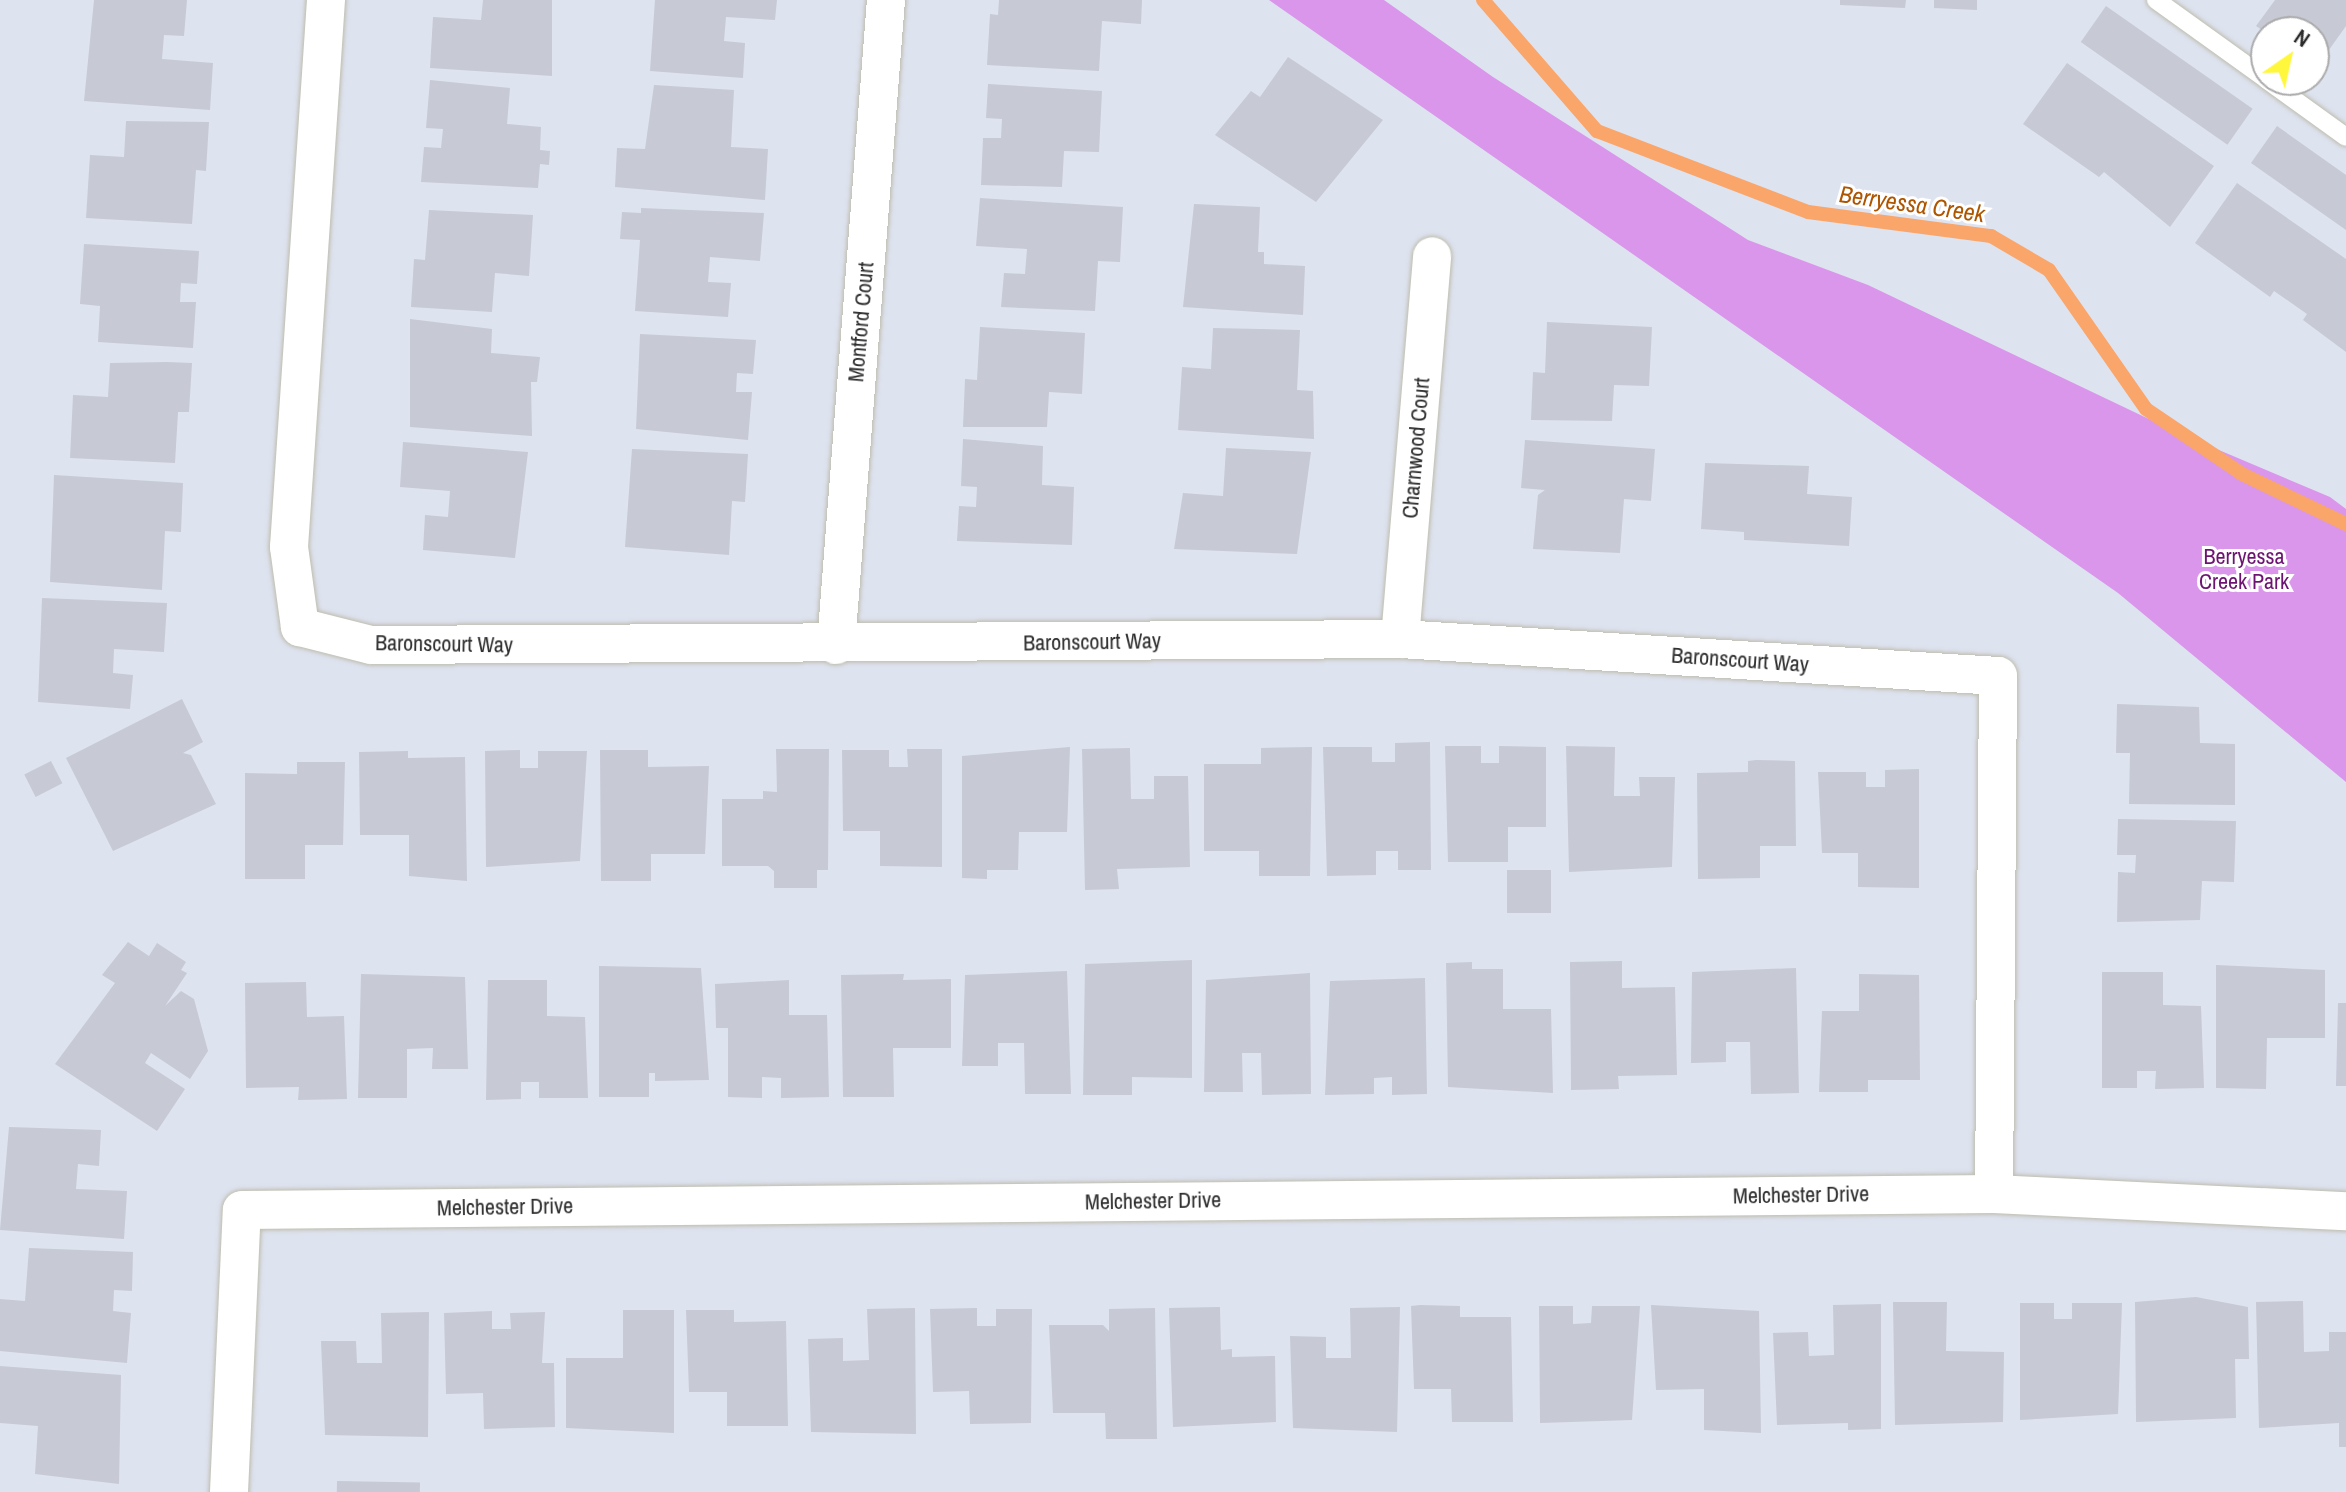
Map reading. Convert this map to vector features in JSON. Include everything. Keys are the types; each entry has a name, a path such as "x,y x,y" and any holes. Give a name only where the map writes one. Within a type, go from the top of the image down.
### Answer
{"street":[{"name":"Baronscourt Way","path":"326,0 289,547 300,627 371,645 836,645 1400,639 1998,676 1994,1194"},
{"name":"Montford Court","path":"836,645 886,0"},
{"name":"Charnwood Court","path":"1400,639 1432,256"},
{"name":"Melchester Drive","path":"229,1492 242,1210 1994,1194 2346,1211"}],"lane":[{"path":"2156,0 2250,68"},
{"path":"2288,96 2346,137"}],"green space":[{"name":"Berryessa Creek Park","path":"1269,0 1384,0 1493,77 1748,240 1868,285 2174,431 2330,497 2346,509 2346,782 2118,593"}],"building":[{"path":"94,0 187,0 184,36 164,35 162,59 213,63 210,110 84,101"},
{"path":"483,0 552,0 552,76 430,68 433,17 481,20"},
{"path":"655,0 777,0 775,20 726,17 724,41 745,43 743,78 650,71"},
{"path":"999,0 1142,0 1141,24 1102,21 1099,71 987,65 990,14 998,15"},
{"path":"1840,0 1906,0 1905,8 1840,5"},
{"path":"1934,0 1977,0 1977,10 1934,8"},
{"path":"2275,0 2346,0 2346,26 2330,48 2330,16 2263,16"},
{"path":"2106,6 2253,109 2227,145 2081,42"},
{"path":"1288,57 1383,120 1316,202 1215,135 1251,91 1260,97"},
{"path":"2067,63 2214,166 2170,227 2104,172 2099,177 2023,124"},
{"path":"430,80 510,88 507,124 541,127 540,150 550,151 549,165 540,164 538,188 421,182 424,147 441,148 443,129 426,128"},
{"path":"988,84 1102,91 1099,152 1064,151 1062,187 981,185 983,138 1001,138 1002,119 986,118"},
{"path":"654,85 734,90 731,147 768,149 765,200 615,187 617,148 645,149"},
{"path":"126,121 209,122 206,171 196,170 192,224 86,218 90,155 124,157"},
{"path":"2277,126 2346,175 2346,230 2251,163"},
{"path":"2237,183 2346,259 2346,352 2303,320 2307,314 2274,291 2270,297 2195,243"},
{"path":"980,198 1123,207 1120,262 1098,261 1095,311 1001,307 1004,273 1025,274 1027,249 976,246"},
{"path":"1194,204 1260,207 1258,252 1264,252 1264,264 1305,266 1303,315 1183,307"},
{"path":"641,208 764,213 760,261 710,257 708,282 731,283 728,317 635,311 640,240 620,239 622,212 641,213"},
{"path":"429,210 533,215 529,276 495,273 492,312 411,307 414,259 425,260"},
{"path":"84,244 199,251 197,284 181,283 180,302 196,302 193,348 98,342 100,306 80,304"},
{"path":"410,319 492,329 491,353 540,357 537,382 531,382 532,436 410,427"},
{"path":"1547,322 1652,327 1649,386 1614,385 1612,421 1531,420 1533,372 1545,373"},
{"path":"980,327 1085,333 1082,394 1049,392 1047,427 963,427 965,379 977,380"},
{"path":"1213,328 1300,330 1297,390 1313,391 1314,439 1178,430 1182,367 1211,369"},
{"path":"640,334 756,340 753,374 737,373 736,392 752,392 748,440 636,429"},
{"path":"110,363 192,363 189,412 178,412 175,463 70,458 73,395 108,397"},
{"path":"963,439 1043,446 1042,485 1074,487 1072,545 957,541 959,506 976,507 977,487 961,486"},
{"path":"1525,440 1655,449 1651,501 1624,499 1620,553 1533,549 1538,495 1545,490 1521,488"},
{"path":"403,442 528,452 515,558 423,550 425,515 448,517 450,491 400,487"},
{"path":"1226,448 1311,452 1297,554 1174,549 1183,493 1223,496"},
{"path":"632,449 748,454 745,502 732,501 729,555 625,547"},
{"path":"1705,463 1809,466 1807,494 1852,497 1849,546 1744,540 1744,532 1701,529"},
{"path":"54,475 183,483 181,532 165,531 162,590 50,582"},
{"path":"42,598 167,603 164,652 114,649 113,673 133,675 130,709 38,702"},
{"path":"182,699 203,742 183,753 191,755 216,804 113,851 66,758"},
{"path":"2117,704 2199,707 2200,743 2235,744 2235,805 2129,804 2130,753 2116,753"},
{"path":"1430,742 1431,870 1398,870 1398,851 1376,851 1376,875 1327,876 1323,747 1372,747 1372,762 1395,762 1395,743"},
{"path":"1445,746 1481,746 1481,763 1499,763 1499,746 1546,747 1546,827 1508,827 1508,862 1448,862"},
{"path":"1566,746 1615,747 1614,796 1640,796 1639,777 1675,777 1672,867 1569,872"},
{"path":"1070,747 1067,832 1019,832 1018,870 987,870 987,879 962,878 962,756"},
{"path":"1312,747 1310,876 1259,876 1259,851 1204,851 1204,764 1261,764 1261,748"},
{"path":"1130,748 1131,799 1154,799 1154,776 1188,776 1190,867 1117,869 1119,889 1085,890 1082,749"},
{"path":"776,749 829,749 828,870 817,870 817,888 774,888 774,871 768,866 722,866 722,799 763,799 763,791 777,792"},
{"path":"907,749 942,749 942,867 880,866 880,831 843,831 842,750 889,750 889,767 908,767"},
{"path":"520,750 520,768 538,768 538,751 587,751 580,861 486,867 485,751"},
{"path":"600,750 648,750 648,767 709,766 705,854 651,854 651,881 601,881"},
{"path":"408,751 408,758 465,757 467,881 409,876 409,835 360,835 359,752"},
{"path":"51,761 62,783 36,797 24,775"},
{"path":"1748,761 1795,761 1796,846 1760,846 1760,878 1698,879 1697,773 1748,772"},
{"path":"297,762 345,762 343,845 305,845 305,879 245,879 245,773 297,774"},
{"path":"1919,769 1919,888 1858,887 1858,853 1822,853 1818,772 1866,772 1866,787 1885,787 1885,770"},
{"path":"2118,819 2236,821 2234,882 2202,881 2200,920 2117,922 2118,872 2135,873 2136,855 2117,855"},
{"path":"1507,870 1551,870 1551,913 1507,913"},
{"path":"128,942 149,956 157,943 186,962 181,970 187,973 165,1006 181,991 194,999 208,1051 190,1079 151,1053 145,1063 185,1089 157,1131 55,1064 115,983 102,975"},
{"path":"1192,960 1192,1078 1132,1077 1132,1095 1083,1095 1085,964"},
{"path":"1622,961 1622,988 1675,987 1677,1075 1618,1076 1619,1089 1571,1090 1570,962"},
{"path":"1472,962 1472,969 1503,969 1503,1009 1551,1009 1553,1093 1448,1087 1446,963"},
{"path":"2216,965 2325,970 2325,1038 2267,1038 2266,1089 2216,1088"},
{"path":"599,966 701,968 709,1080 655,1081 655,1073 649,1073 649,1097 599,1097"},
{"path":"1796,968 1799,1093 1751,1094 1750,1042 1726,1042 1726,1062 1691,1063 1692,972"},
{"path":"1067,971 1071,1094 1025,1094 1024,1043 998,1043 998,1066 962,1066 965,975"},
{"path":"2102,972 2163,972 2163,1005 2201,1006 2204,1088 2155,1089 2156,1071 2137,1071 2137,1088 2102,1088"},
{"path":"1310,973 1311,1094 1262,1095 1261,1053 1242,1053 1243,1092 1204,1092 1206,980"},
{"path":"361,974 465,977 468,1069 432,1069 433,1048 407,1049 407,1098 358,1098"},
{"path":"904,974 903,980 951,979 951,1048 893,1048 894,1097 843,1097 841,975"},
{"path":"1859,974 1919,975 1920,1080 1868,1080 1868,1092 1819,1092 1822,1011 1859,1011"},
{"path":"1425,978 1427,1094 1392,1095 1392,1077 1374,1078 1374,1094 1325,1095 1330,981"},
{"path":"488,980 547,980 547,1016 585,1017 588,1098 539,1098 539,1082 521,1082 521,1099 486,1100"},
{"path":"789,980 789,1015 827,1015 829,1097 781,1098 781,1078 762,1077 762,1098 728,1097 728,1028 716,1028 715,984"},
{"path":"306,982 307,1017 344,1016 347,1099 298,1100 299,1087 246,1088 245,983"},
{"path":"2338,1003 2346,1003 2346,1086 2336,1086"},
{"path":"9,1127 101,1130 99,1166 78,1164 76,1189 127,1191 124,1239 0,1230"},
{"path":"29,1248 133,1252 132,1291 114,1290 113,1311 131,1313 127,1363 0,1351 0,1299 25,1301"},
{"path":"2196,1297 2248,1307 2249,1359 2235,1359 2236,1418 2136,1422 2135,1302"},
{"path":"2303,1301 2304,1352 2329,1351 2329,1332 2346,1332 2346,1447 2339,1447 2339,1423 2259,1428 2256,1302"},
{"path":"1893,1302 1947,1302 1946,1351 2004,1352 2003,1422 1895,1425"},
{"path":"2020,1303 2054,1303 2054,1319 2072,1319 2072,1303 2122,1303 2118,1414 2020,1420"},
{"path":"1881,1304 1881,1429 1848,1430 1848,1423 1777,1425 1773,1333 1808,1332 1809,1356 1834,1355 1833,1305"},
{"path":"1651,1305 1759,1311 1761,1433 1704,1430 1704,1389 1656,1390"},
{"path":"1411,1306 1460,1306 1460,1317 1511,1317 1513,1422 1452,1422 1451,1389 1414,1389"},
{"path":"1539,1306 1573,1306 1573,1324 1591,1323 1592,1306 1640,1306 1632,1420 1540,1423"},
{"path":"1220,1307 1221,1350 1232,1349 1232,1357 1275,1356 1276,1422 1173,1427 1169,1308"},
{"path":"1400,1307 1397,1432 1293,1428 1290,1336 1326,1337 1326,1358 1351,1358 1350,1308"},
{"path":"915,1308 916,1434 811,1432 808,1339 843,1338 843,1361 869,1360 867,1309"},
{"path":"977,1308 977,1326 996,1326 996,1309 1032,1309 1031,1423 970,1424 969,1391 933,1392 930,1309"},
{"path":"1155,1308 1157,1439 1106,1439 1105,1413 1053,1413 1049,1325 1103,1325 1109,1331 1109,1309"},
{"path":"623,1310 674,1310 674,1433 566,1428 566,1358 623,1358"},
{"path":"686,1310 734,1310 734,1322 786,1321 788,1426 727,1426 727,1392 689,1392"},
{"path":"492,1311 492,1329 511,1329 510,1313 545,1312 542,1363 554,1363 555,1427 484,1429 483,1393 446,1394 444,1313"},
{"path":"429,1312 428,1437 325,1435 321,1341 356,1341 357,1363 382,1363 381,1313"},
{"path":"0,1366 121,1375 119,1484 35,1474 38,1426 0,1423"},
{"path":"337,1481 420,1482 420,1492 337,1492"}],"waterway":[{"name":"Berryessa Creek","path":"1483,0 1597,131 1808,212 1991,236 2049,270 2146,409 2242,474 2346,524"}]}
